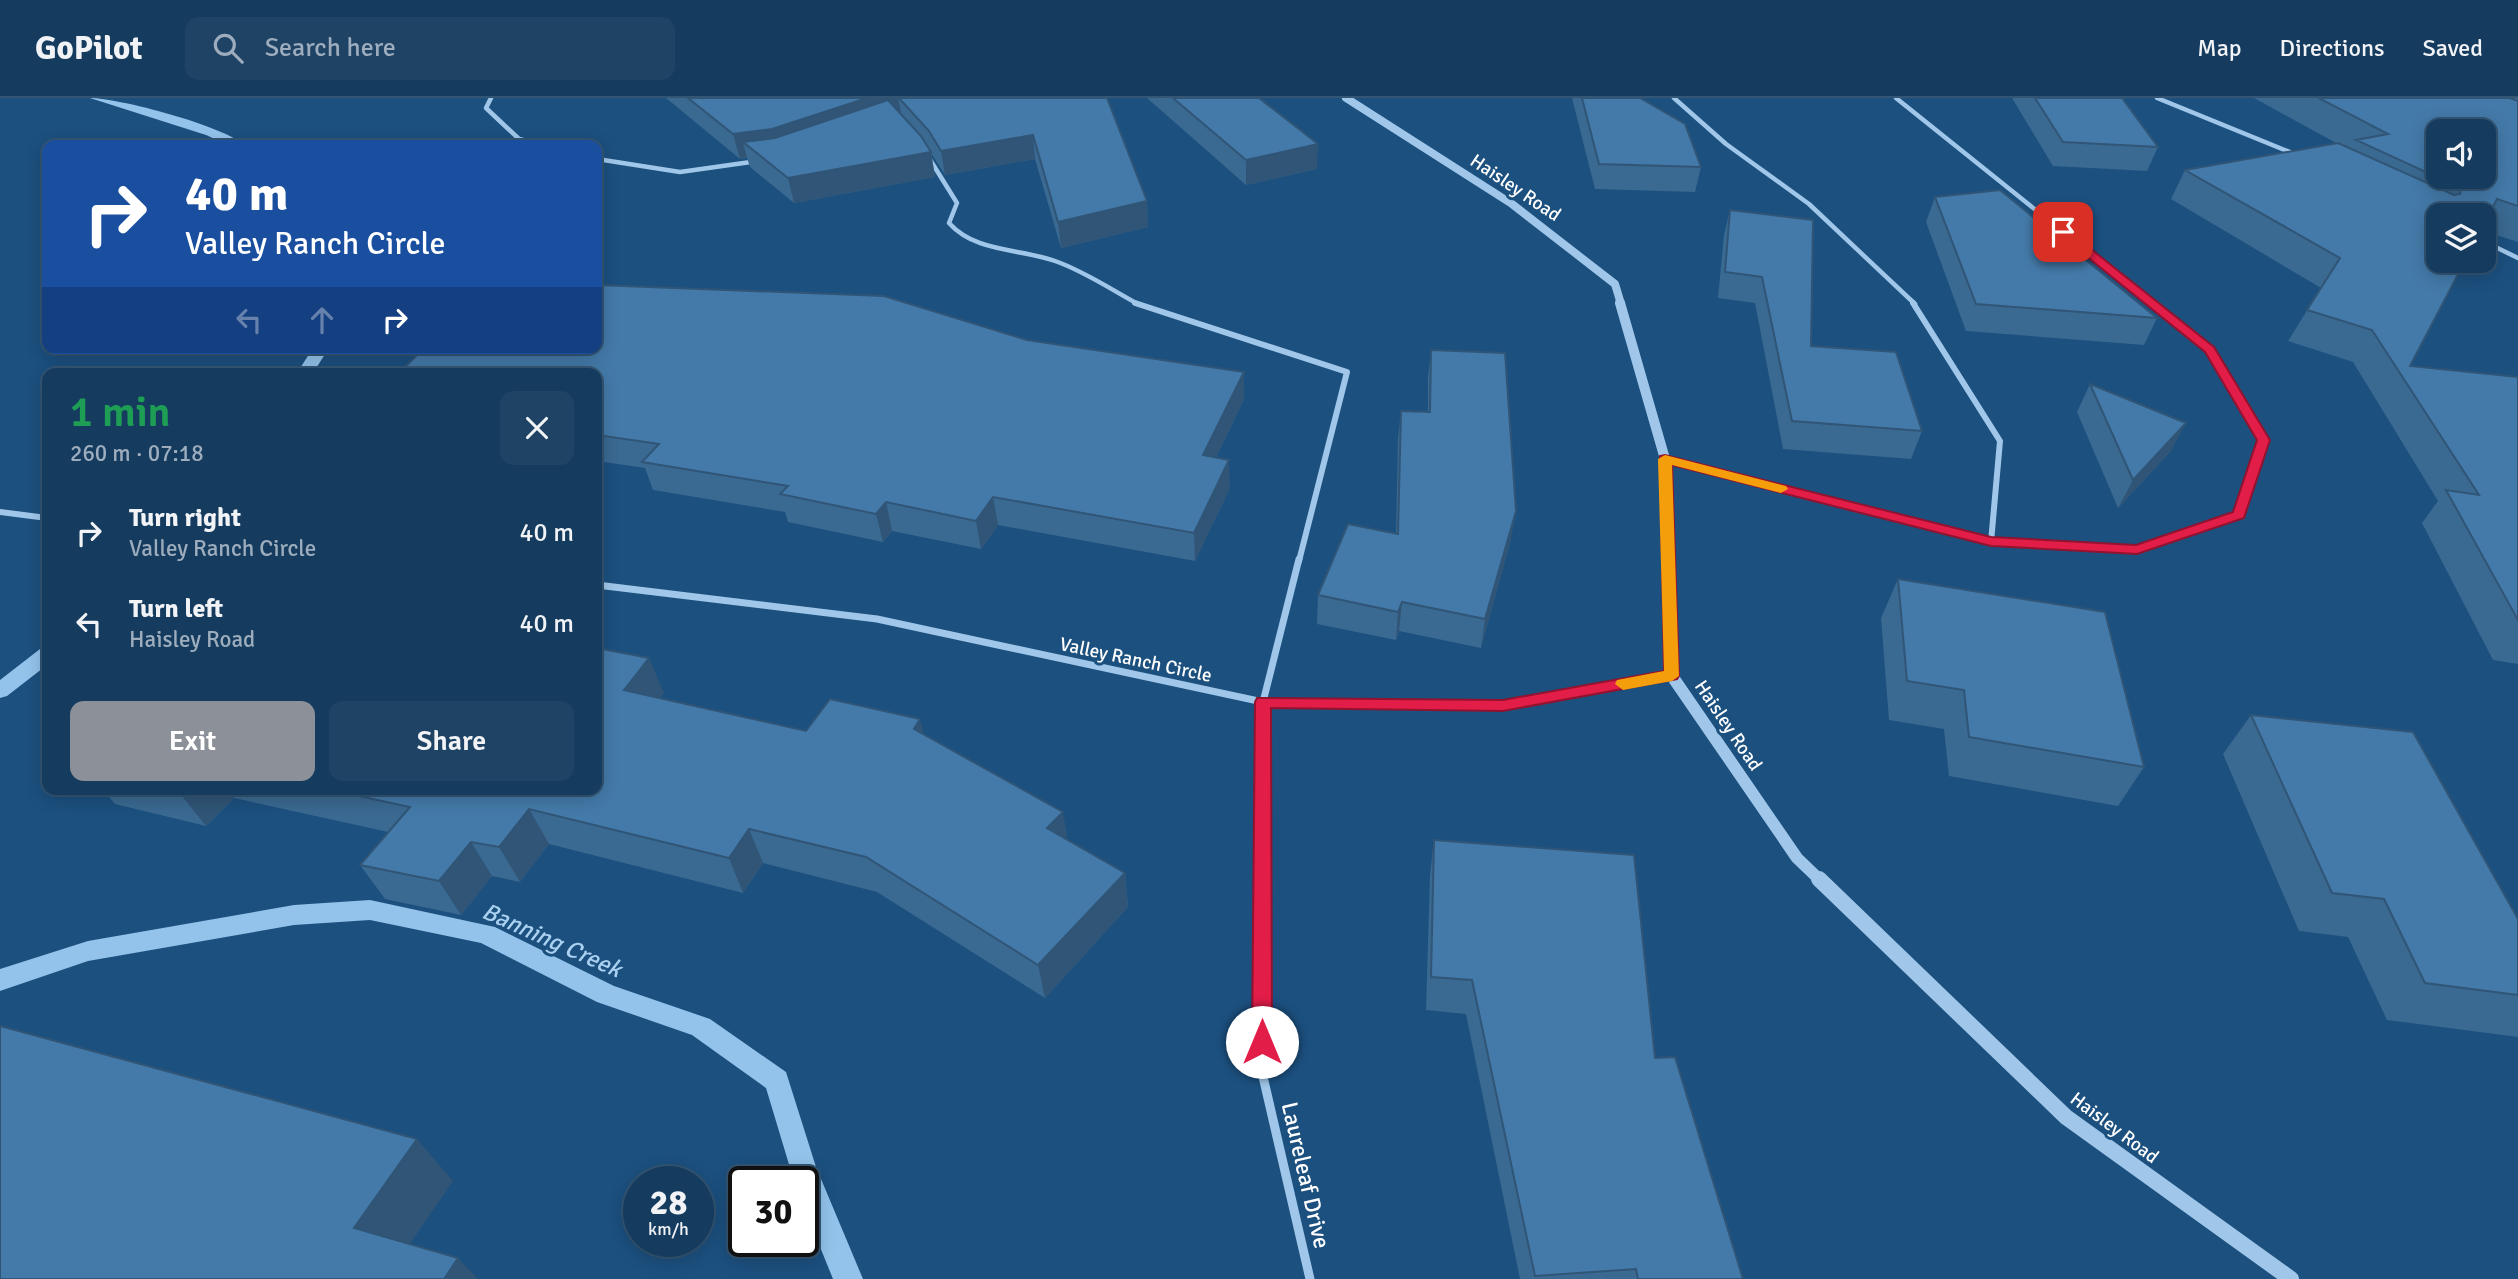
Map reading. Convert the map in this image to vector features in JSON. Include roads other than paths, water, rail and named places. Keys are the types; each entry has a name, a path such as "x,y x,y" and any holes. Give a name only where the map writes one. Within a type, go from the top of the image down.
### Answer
{"street":[{"path":"491,98 486,108 523,140"},
{"name":"Haisley Road","path":"1346,98 1512,204 1615,284 1665,459 1672,676 1797,858 2066,1117 2291,1279"},
{"path":"1674,98 1726,144 1809,204 1913,302 2000,441 1991,542"},
{"path":"1665,459 1991,542 2137,550 2239,515 2264,440 2210,350 1896,98"},
{"path":"2157,98 2308,160"},
{"name":"Laureleaf Drive","path":"920,148 947,183 957,203 949,222 961,236 985,245 1056,261 1145,308 1347,372 1263,702 1261,1068 1310,1279"},
{"path":"602,160 680,172 766,160"},
{"path":"2496,248 2518,258"},
{"path":"0,512 42,517"},
{"name":"Valley Ranch Circle","path":"602,586 877,619 1263,702 1503,705 1672,676"}],"waterway":[{"name":"Banning Creek","path":"96,98 211,132 228,140"},
{"name":"Banning Creek","path":"308,368 317,354"},
{"name":"Banning Creek","path":"0,691 42,658"},
{"name":"Banning Creek","path":"0,980 88,951 294,915 370,910 486,934 606,994 701,1027 777,1081 802,1167 848,1279"}]}
